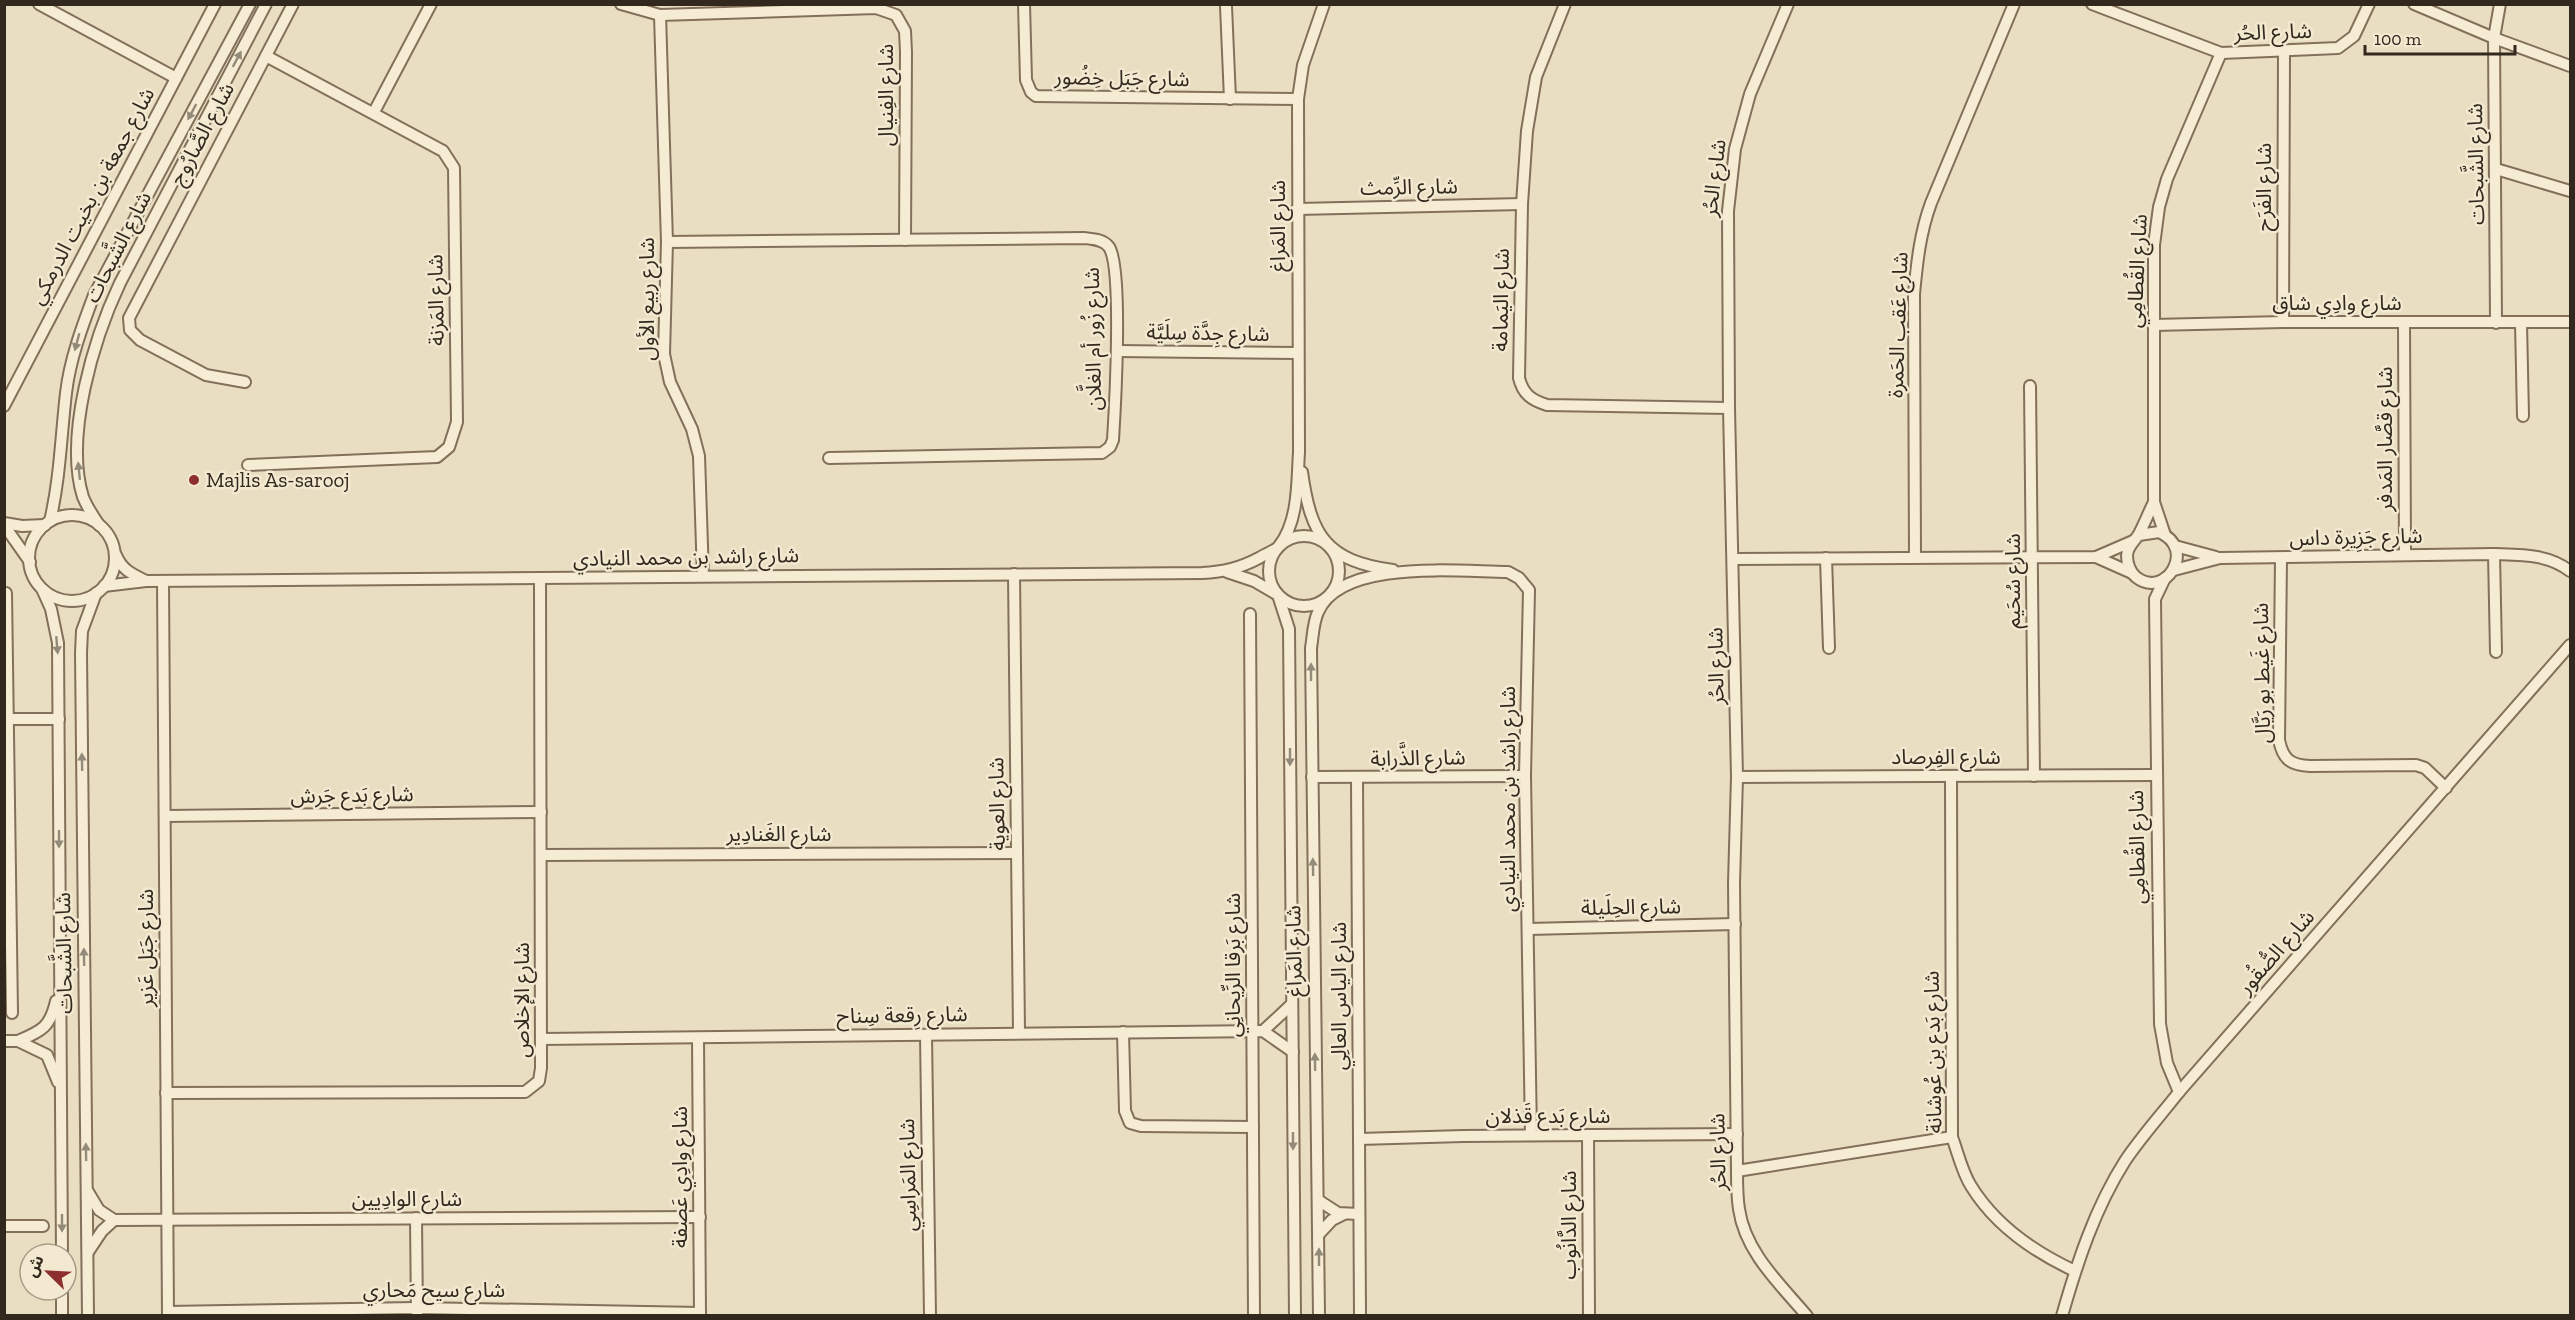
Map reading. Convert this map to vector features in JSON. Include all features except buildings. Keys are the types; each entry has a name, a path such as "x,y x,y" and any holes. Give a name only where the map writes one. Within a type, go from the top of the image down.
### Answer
{"street":[{"path":"39,4 176,78"},
{"name":"شارع جمعة بن بخيت الدرمكي","path":"4,406 215,4"},
{"name":"شارع الشَّبحات","path":"48,523 57,492 66,391 78,339 94,295 250,4"},
{"name":"شارع الشَّبحات","path":"99,525 83,496 78,467 81,416 86,383 105,315 266,4"},
{"name":"شارع الصَّارُوج","path":"245,382 206,375 140,340 130,330 129,324 132,310 172,231 293,4"},
{"path":"374,112 431,4"},
{"name":"شارع الفِنيال","path":"621,4 660,15 876,8 896,15 905,31 906,52 905,240"},
{"name":"شارع جَبَل خِضُور","path":"1024,4 1026,80 1031,92 1036,96 1298,99"},
{"name":"شارع المَراغ","path":"1279,547 1290,525 1295,507 1299,452 1298,99 1303,65 1324,4"},
{"name":"شارع اليَمامة","path":"1565,4 1536,77 1527,130 1521,204 1519,378 1522,389 1534,401 1547,405 1729,408"},
{"name":"شارع الحُر","path":"1788,4 1750,94 1735,149 1728,211 1729,408 1737,777 1734,883 1737,1171 1739,1210 1749,1243 1773,1277 1807,1316"},
{"name":"شارع عَقب الحَمرة","path":"1915,558 1914,294 1923,225 2014,4"},
{"name":"شارع الحُر","path":"2092,4 2221,53 2284,52 2343,46 2358,30 2369,4"},
{"path":"2414,4 2494,38 2571,66"},
{"name":"شارع الشَّبحات","path":"2496,323 2494,38 2500,4"},
{"path":"1226,6 1230,99"},
{"name":"شارع ربيع الأول","path":"660,15 667,242 664,354 670,382 692,429 699,456 703,576"},
{"name":"شارع الفَرَح","path":"2283,322 2284,52"},
{"name":"شارع القُطامِي","path":"2165,535 2154,502 2154,245 2159,207 2168,179 2221,53"},
{"name":"شارع المَزنة","path":"248,465 437,458 449,447 457,422 454,168 443,151 266,56"},
{"path":"2496,169 2571,191"},
{"name":"شارع الرِّمث","path":"1297,209 1521,204"},
{"path":"153,220 172,231"},
{"name":"شارع زُور أم الغلَّان","path":"667,242 1084,237 1098,240 1109,247 1114,264 1117,351 1113,440 1102,453 829,458"},
{"name":"شارع وادِي شاق","path":"2153,325 2283,322 2571,322"},
{"name":"شارع قصَّار المَدفر","path":"2404,323 2405,555"},
{"path":"2521,323 2523,416"},
{"name":"شارع جِدَّة سِلَيَّة","path":"1117,351 1298,353"},
{"name":"شارع سُحَيم","path":"2030,386 2034,776"},
{"name":"شارع المَراغ","path":"1299,452 1309,513 1330,548"},
{"name":"شارع القُطامِي","path":"2136,538 2154,502"},
{"path":"4,524 22,526 48,523 62,516 75,515 88,518 108,535 120,564 128,572 146,581"},
{"path":"48,523 33,542 30,562 32,572 42,589 54,597 68,601 83,599 100,590 114,568 114,547"},
{"path":"4,524 30,562"},
{"path":"2096,557 2152,532 2165,535 2175,546 2177,562 2174,570 2158,582 2142,580"},
{"path":"1305,536 1319,539 1330,548 1338,562 1339,577 1333,592 1324,601 1306,606 1288,603 1278,595 1271,584 1269,571 1271,558 1279,547 1291,539 1305,536"},
{"path":"2132,573 2127,556 2136,538"},
{"name":"شارع جَزِيرة داس","path":"2175,546 2220,558"},
{"name":"شارع راشد بن محمد النيادي","path":"1227,572 1250,563 1279,547"},
{"name":"شارع راشد بن محمد النيادي","path":"1330,548 1359,564 1408,572"},
{"path":"2494,554 2496,652"},
{"name":"شارع جَزِيرة داس","path":"2174,570 2220,558 2494,554 2533,555 2563,565 2571,571"},
{"path":"1733,558 2096,557 2142,580 2155,599"},
{"path":"1826,558 1829,648"},
{"name":"شارع غَيط بو رَيَّال","path":"2281,558 2279,740 2284,758 2294,765 2310,766 2416,765 2425,768 2446,788"},
{"name":"شارع راشد بن محمد النيادي","path":"100,590 146,581 1227,572 1254,581 1278,595"},
{"name":"شارع راشد بن محمد النيادي","path":"1333,592 1360,579 1408,572 1508,572 1519,578 1529,590 1526,776 1531,1135"},
{"name":"شارع العوية","path":"1014,574 1019,1033"},
{"name":"شارع الإخلاص","path":"166,1092 525,1092 539,1081 541,1068 540,578"},
{"name":"شارع القُطامِي","path":"2165,578 2155,599 2160,1024 2167,1063 2179,1092"},
{"name":"شارع جَبَل عَزير","path":"163,581 168,1314"},
{"name":"شارع الشَّبحات","path":"42,589 51,609 57,643 62,1242"},
{"name":"شارع الشَّبحات","path":"88,1316 81,653 84,622 100,590"},
{"name":"شارع المَراغ","path":"1319,1316 1312,640 1318,610 1333,592"},
{"path":"6,593 12,1013"},
{"name":"شارع المَراغ","path":"1278,595 1289,629 1295,1316"},
{"name":"شارع بَرقا الرِّيحانِي","path":"1250,614 1258,1031 1253,1126 1254,1316"},
{"name":"شارع الصُّقُور","path":"2062,1316 2075,1271 2114,1180 2126,1160 2179,1092 2571,645"},
{"path":"9,719 59,719"},
{"name":"شارع الفِرصاد","path":"1737,777 2156,775"},
{"name":"شارع الذَّرابة","path":"1312,777 1526,776"},
{"name":"شارع بَدع بن عُوشانة","path":"1951,777 1952,1137 1970,1184 1988,1209 2030,1246 2075,1271"},
{"name":"شارع الياس العالِي","path":"1357,778 1360,1316"},
{"name":"شارع بَدع جَرش","path":"165,816 541,812"},
{"name":"شارع الغَنادِير","path":"541,855 1017,853"},
{"name":"شارع الحِلَيلة","path":"1528,929 1735,924"},
{"path":"4,1041 18,1041 39,1032 49,1022 60,984"},
{"path":"1291,1005 1258,1031 1293,1052"},
{"name":"شارع رِقعة سِناح","path":"541,1039 1258,1031"},
{"path":"1124,1032 1125,1111 1130,1123 1142,1126 1253,1126"},
{"name":"شارع المَراسِي","path":"926,1035 930,1316"},
{"name":"شارع وادِي عَصفة","path":"698,1038 700,1314"},
{"path":"18,1041 47,1055 61,1091"},
{"name":"شارع بَدع قَذلان","path":"1359,1139 1737,1134"},
{"name":"شارع الدَّانُوب","path":"1588,1135 1588,1316"},
{"path":"1737,1171 1952,1137"},
{"path":"86,1190 99,1210 114,1220 102,1231 88,1252"},
{"path":"1318,1200 1327,1208 1344,1214 1359,1214"},
{"path":"1318,1234 1326,1224 1344,1214"},
{"path":"416,1218 417,1312"},
{"name":"شارع الوادِيين","path":"114,1220 700,1218"},
{"path":"4,1226 43,1226"},
{"name":"شارع سيح مَحاري","path":"168,1314 417,1312 700,1314"}],"place":[{"name":"Majlis As-sarooj","path":"194,480"}]}
